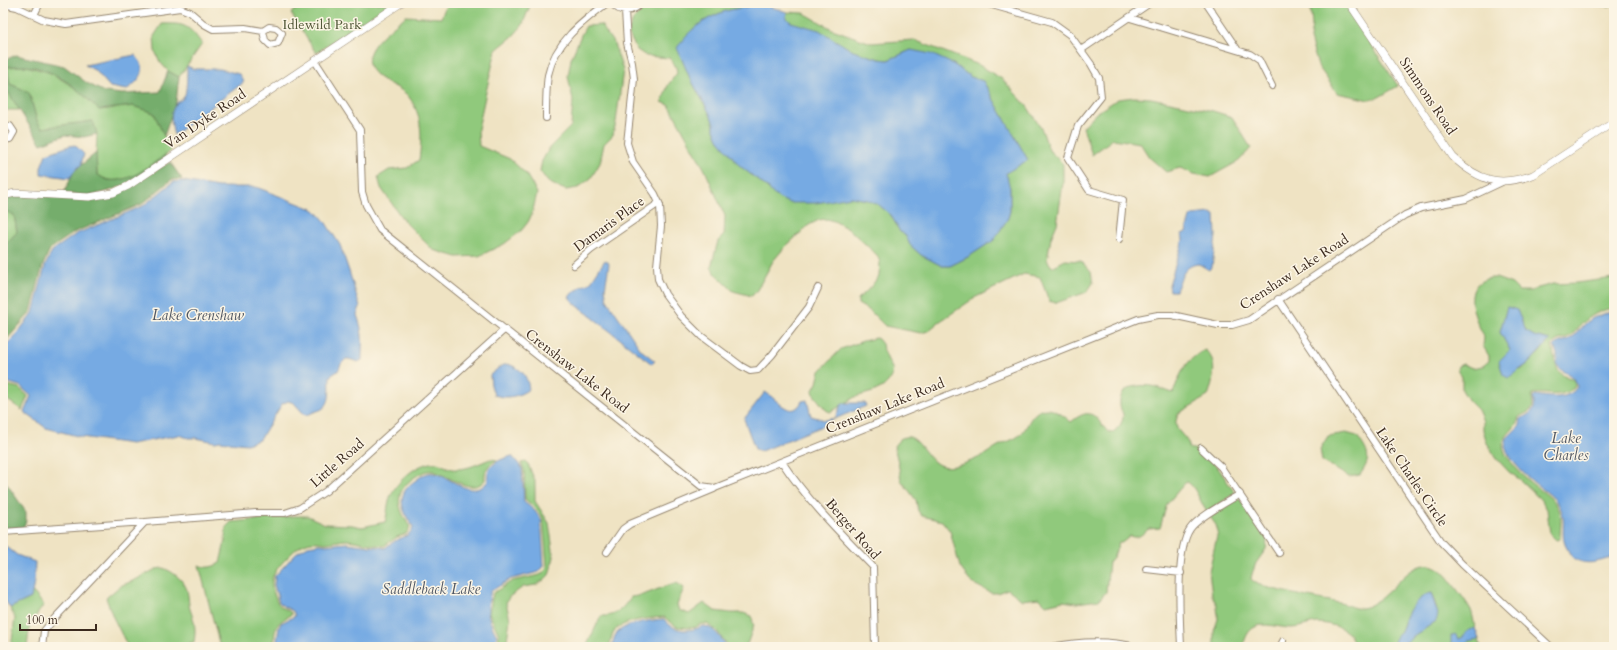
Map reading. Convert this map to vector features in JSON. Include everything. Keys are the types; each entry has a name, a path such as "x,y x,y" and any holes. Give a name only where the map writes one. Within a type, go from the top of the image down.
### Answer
{"street":[{"path":"34,15 40,3"},
{"name":"Van Dyke Road","path":"3,196 15,193 89,197 113,193 128,186 401,3"},
{"path":"546,118 546,91 548,75 559,49 568,36 582,22 607,3"},
{"path":"612,3 616,8 624,11 636,8 641,3"},
{"path":"985,3 1052,22 1070,35 1099,78 1101,97 1078,126 1068,158 1089,190 1123,200 1119,240"},
{"path":"1081,50 1150,3"},
{"path":"1206,3 1237,49"},
{"name":"Simmons Road","path":"1349,3 1453,157 1466,170 1483,178 1502,182"},
{"path":"3,4 17,7 44,20 66,24 180,8 190,12 204,24 213,29 245,28 263,31"},
{"path":"624,11 627,42 634,79 627,143 633,162 655,194 659,203 661,226 658,279 665,294 681,316 701,336 750,371 758,370 772,355 809,307 818,288"},
{"path":"1130,18 1250,54 1259,60 1272,86"},
{"name":"Crenshaw Lake Road","path":"315,61 360,130 362,192 366,206 380,230 701,486 715,488 1138,319 1158,315 1172,315 1218,325 1232,325 1249,320 1278,299 1405,215 1421,208 1466,199 1502,182 1518,180 1532,175 1614,122"},
{"path":"3,125 10,126 14,132 10,139 3,140"},
{"name":"Damaris Place","path":"574,265 591,250 659,203"},
{"name":"Lake Charles Circle","path":"1278,299 1441,542 1462,564 1551,647"},
{"name":"Little Road","path":"3,532 256,513 286,513 300,508 326,491 504,330"},
{"path":"1201,448 1221,467 1279,553"},
{"name":"Berger Road","path":"782,462 846,540 873,567 875,647"},
{"path":"607,552 623,529 630,524 715,488"},
{"path":"1181,647 1179,602 1184,542 1190,529 1198,521 1240,494"},
{"path":"42,647 44,632 54,619 145,522"},
{"path":"1146,569 1181,573"},
{"path":"1052,647 1075,642 1106,642 1136,647"}],"green space":[{"name":"Idlewild Park","path":"306,3 391,3 316,53 291,13"},
{"path":"447,3 531,3 522,26 512,37 496,50 478,129 479,146 510,159 526,174 537,193 532,214 521,231 504,244 479,256 457,257 433,250 404,221 381,188 378,177 389,170 407,168 419,160 421,135 419,119 414,104 404,92 383,80 373,72 369,63 369,54 381,37 406,16 441,18"},
{"path":"650,3 759,3 727,11 709,18 691,31 678,48 689,76 710,114 718,139 739,165 769,189 773,194 804,203 851,197 868,200 879,205 891,215 900,232 905,234 910,245 921,255 942,266 950,266 968,257 994,240 1008,218 1010,211 1010,188 1005,173 1028,160 983,81 971,77 953,64 911,50 888,60 879,59 853,51 832,39 791,22 786,18 787,12 804,13 832,29 871,43 914,40 979,65 1002,79 1027,106 1042,130 1049,150 1063,164 1063,183 1057,224 1051,238 1047,260 1052,267 1065,260 1081,261 1091,272 1093,283 1087,292 1056,303 1049,301 1040,277 1024,274 976,297 928,331 921,333 885,326 870,311 858,304 858,299 870,288 879,276 880,262 877,255 850,230 834,221 826,219 819,220 809,225 785,247 773,261 757,290 752,296 733,291 711,267 718,241 724,235 725,216 705,170 669,105 662,102 668,85 677,73 676,67 670,58 646,56 637,50 629,35 629,30 633,20"},
{"path":"1310,3 1344,3 1398,86 1379,97 1370,100 1337,93 1318,66 1310,39 1312,25"},
{"path":"1574,3 1614,3 1610,6 1577,5"},
{"path":"162,24 176,24 185,26 202,44 179,77 168,71 160,62 155,51 154,36"},
{"path":"601,25 614,44 623,70 616,122 613,135 604,144 600,163 591,178 578,188 566,190 548,182 540,171 542,161 550,147 571,126 573,100 568,76 571,59 581,35 586,26"},
{"path":"16,55 64,66 87,83 104,92 122,94 160,92 168,71 179,77 176,102 164,136 154,113 133,106 99,110 75,88 47,71 26,66 7,67 10,84 29,92 37,121 42,128 93,121 97,134 84,137 65,135 41,144 3,84 3,61"},
{"path":"26,66 51,73 77,89 99,110 133,106 154,113 171,151 149,167 133,176 117,180 108,180 102,177 97,174 97,134 93,121 42,128 37,121 29,92 10,84 7,67"},
{"path":"3,84 20,110 3,110"},
{"path":"1134,97 1151,98 1213,111 1232,117 1251,148 1239,161 1210,177 1194,174 1180,168 1166,172 1149,157 1140,143 1113,139 1092,155 1083,127 1096,113 1118,99"},
{"path":"96,153 97,174 108,180 124,179 146,169 165,155 167,157 140,176 110,190 89,195 64,193 74,171"},
{"path":"170,162 182,179 171,180 142,204 75,232 50,249 43,265 31,312 3,344 3,247 17,232 14,215 3,210 3,199 15,196 114,196"},
{"path":"3,210 14,215 17,232 3,248"},
{"path":"1496,278 1512,284 1519,291 1531,291 1553,284 1576,283 1614,278 1614,308 1592,316 1571,335 1556,341 1552,345 1558,370 1564,376 1574,379 1574,388 1558,394 1533,394 1532,408 1530,411 1519,417 1516,425 1508,434 1503,446 1507,456 1516,468 1531,483 1556,503 1561,519 1560,539 1556,540 1550,534 1547,509 1540,499 1519,479 1509,472 1497,459 1487,443 1483,430 1483,421 1478,410 1469,401 1462,390 1462,377 1457,369 1458,366 1463,364 1472,368 1483,366 1489,361 1489,356 1483,346 1483,334 1473,310 1472,302 1472,294 1475,287 1481,281","holes":["1507,307 1517,310 1526,331 1534,336 1550,340 1521,370 1499,361 1510,350 1500,332"]},
{"path":"876,338 882,344 883,350 893,370 888,382 883,387 873,392 855,397 830,412 826,410 814,395 813,390 817,383 820,371 841,349"},
{"path":"1205,350 1212,360 1214,372 1208,396 1179,413 1176,419 1176,424 1189,446 1188,448 1197,450 1208,457 1219,469 1235,493 1207,512 1193,487 1187,482 1184,484 1167,504 1160,528 1149,529 1138,537 1130,536 1123,542 1119,542 1114,556 1109,562 1106,592 1099,600 1077,603 1063,601 1046,605 1039,598 1022,600 1008,589 997,593 991,593 972,583 960,567 950,531 942,521 922,516 918,511 916,500 901,480 894,446 902,438 913,438 936,463 942,466 951,467 976,459 998,446 1018,437 1034,415 1045,409 1050,409 1059,413 1071,422 1084,414 1092,415 1108,432 1113,432 1123,419 1120,406 1122,394 1135,386 1154,387 1173,393 1184,368 1193,358"},
{"path":"3,384 19,388 28,396 22,410 3,397"},
{"path":"1346,433 1357,436 1368,456 1364,469 1360,475 1349,477 1322,461 1320,449 1328,436"},
{"path":"490,459 497,460 487,468 485,480 480,485 473,486 459,483 432,471 425,472 415,477 403,488 399,500 402,513 410,527 406,534 397,537 384,546 342,540 328,543 312,542 300,546 279,567 273,576 272,585 278,604 292,614 282,621 275,630 274,647 220,647 199,565 210,567 220,563 225,542 226,527 231,522 308,516 325,524 362,527 385,522 389,501 394,489 404,478 417,468 430,463 437,463 452,469 461,469 474,466"},
{"path":"526,462 535,481 535,501 549,523 554,557 549,575 544,580 536,585 523,587 509,597 506,603 510,619 506,647 497,647 499,635 489,613 493,593 512,581 540,575 546,570 547,567 543,519 536,509 525,499 524,470 521,463"},
{"path":"3,478 26,512 26,521 23,528 3,529"},
{"path":"1239,498 1267,539 1266,549 1256,563 1251,579 1259,585 1293,594 1344,604 1355,608 1361,608 1373,604 1417,567 1428,565 1439,569 1460,593 1471,610 1475,628 1466,632 1463,637 1459,639 1456,635 1451,642 1454,647 1399,647 1436,621 1436,607 1431,593 1421,598 1410,610 1394,644 1396,647 1352,647 1352,641 1346,631 1328,624 1316,623 1291,628 1263,625 1255,627 1248,633 1243,647 1214,647 1214,631 1218,619 1217,605 1212,595 1209,571 1218,532 1216,525 1210,517"},
{"path":"163,568 177,576 185,586 188,593 189,607 195,630 194,642 184,647 128,647 113,617 106,598 120,586 156,569"},
{"path":"677,583 684,588 677,605 679,610 689,614 704,603 715,611 743,613 752,616 754,625 746,647 729,647 716,630 707,624 701,624 690,628 677,627 664,617 637,620 623,625 612,635 609,647 586,647 601,616 611,615 619,611 631,597 643,595"},
{"path":"32,591 44,605 30,624 27,647 11,647 15,618 10,608 31,598"},
{"path":"1479,639 1481,647 1463,647 1468,641"}],"water":[{"path":"759,3 787,12 786,18 791,22 819,30 853,51 879,59 888,60 911,50 931,54 953,64 971,77 983,81 1028,160 1006,173 1010,188 1010,211 1008,218 994,240 968,257 950,266 942,266 921,255 910,245 905,234 900,232 891,215 879,205 868,200 851,197 816,203 790,203 773,194 769,189 739,165 718,139 710,114 689,76 677,48 691,31 709,18 727,11"},
{"path":"135,55 142,65 141,74 136,82 126,90 110,87 96,71 85,65"},
{"path":"187,66 194,69 220,69 239,74 244,82 174,135 172,127 172,114 174,106 184,98 185,95"},
{"path":"75,145 84,154 81,165 74,171 70,178 41,174 41,167 46,154"},
{"name":"Lake Crenshaw","path":"183,181 218,187 256,187 315,210 324,220 340,245 349,271 360,307 357,315 362,333 362,360 358,362 346,359 341,364 338,371 330,376 330,392 328,402 322,409 305,415 294,403 288,401 282,404 259,440 247,444 220,441 215,442 188,438 179,435 131,444 81,437 46,428 24,412 31,396 20,386 3,381 3,348 33,313 45,266 52,251 76,234 143,206 173,182"},
{"path":"1211,213 1215,215 1216,236 1212,267 1209,270 1199,264 1189,267 1183,273 1176,291 1170,291 1169,285 1183,240 1182,234 1186,232 1190,217 1192,215"},
{"path":"605,260 609,264 605,289 607,300 641,350 655,361 652,364 574,303 569,297 575,290 578,290 580,287 590,283"},
{"path":"1507,307 1517,310 1526,331 1534,336 1550,340 1529,363 1508,378 1503,375 1499,361 1510,350 1500,332"},
{"name":"Lake Charles","path":"1614,310 1614,557 1588,563 1578,561 1573,558 1565,545 1563,518 1558,503 1550,494 1522,472 1505,447 1507,438 1520,425 1521,419 1534,409 1533,398 1535,395 1558,397 1568,394 1577,387 1574,378 1564,372 1557,365 1557,354 1554,346 1572,338 1586,323 1593,318"},
{"path":"508,364 523,373 527,379 529,389 521,394 512,396 503,397 494,395 490,375 501,366"},
{"path":"765,392 784,407 789,409 798,407 802,401 807,400 811,416 825,420 835,418 841,405 845,403 865,403 866,406 761,451 755,449 744,419"},
{"name":"Saddleback Lake","path":"512,456 522,468 524,502 534,510 541,519 544,566 539,572 511,579 491,591 488,604 488,614 497,636 494,647 276,647 281,623 295,616 293,611 283,606 279,602 274,585 275,576 296,553 308,546 320,544 326,545 347,543 385,548 408,535 412,530 413,527 405,514 402,502 405,491 409,485 429,473 436,474 467,488 474,489 481,487 488,481 489,471 494,464 502,459"},
{"path":"3,544 17,555 35,562 34,583 31,598 10,608 3,597"},
{"path":"1431,593 1438,614 1436,621 1399,647 1395,647 1395,640 1414,604 1421,598"},
{"path":"664,619 670,625 682,630 691,630 703,626 708,627 723,640 727,647 612,647 616,634 626,627 632,624"},
{"path":"1475,628 1479,639 1468,641 1463,647 1454,647 1451,642 1451,636 1455,634 1459,639 1463,637 1466,632"}]}
